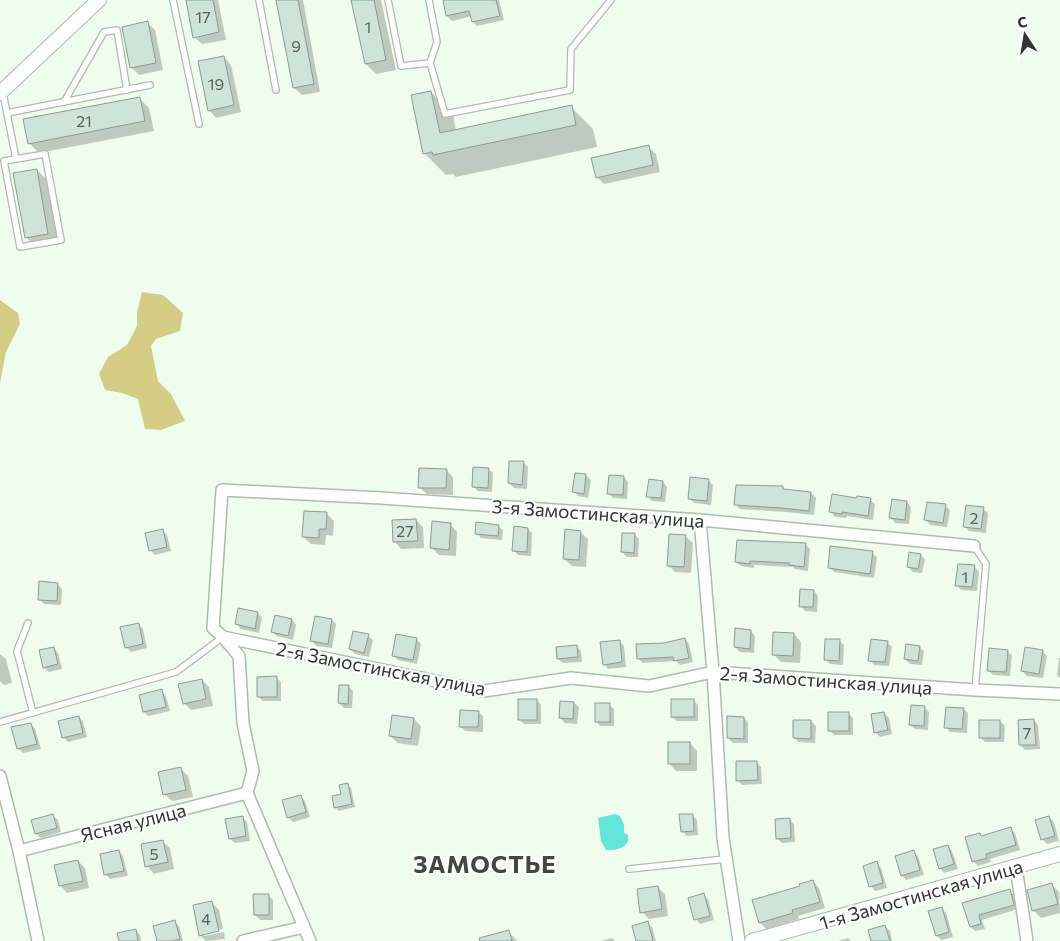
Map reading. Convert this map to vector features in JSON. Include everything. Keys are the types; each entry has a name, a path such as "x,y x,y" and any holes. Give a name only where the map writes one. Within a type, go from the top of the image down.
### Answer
{"street":[{"path":"1,92 99,0"},
{"name":"3-я Замостинская улица","path":"223,637 213,628 222,490 381,498 700,520 974,546"},
{"path":"700,520 723,838 739,941"},
{"path":"223,637 239,656 243,723 253,771 246,792 310,941"},
{"name":"2-я Замостинская улица","path":"223,637 484,692 571,678 649,686 712,672 1060,694"},
{"path":"0,776 19,851 38,941"},
{"name":"Ясная улица","path":"19,851 246,792"},
{"name":"1-я Замостинская улица","path":"752,941 1060,854"},
{"path":"1016,867 1027,941"},
{"path":"243,941 304,927"}],"lane":[{"path":"173,0 199,124"},
{"path":"259,0 276,90"},
{"path":"388,0 401,66 430,63"},
{"path":"429,0 437,42 430,63 445,114 570,90 571,49 611,0"},
{"path":"64,102 104,32 117,30 127,90"},
{"path":"7,113 150,85"},
{"path":"1,92 16,159"},
{"path":"45,154 61,240 20,246 4,161 16,159 45,154"},
{"path":"974,546 986,564 975,690"},
{"path":"28,622 18,651 32,713"},
{"path":"0,722 176,672 223,637"},
{"path":"629,869 726,859"}],"shaded area":[{"path":"142,292 163,295 183,313 180,331 156,339 151,346 158,381 171,394 185,421 161,430 145,429 138,399 122,393 105,390 99,374 108,357 127,345 137,326 137,312"},
{"path":"0,300 18,313 20,324 6,352 0,383"}],"water":[{"path":"615,814 620,816 624,825 624,833 628,835 627,843 614,850 606,850 601,841 598,818"}],"building":[{"path":"186,0 213,0 219,32 193,38"},
{"path":"276,0 298,0 314,84 293,88"},
{"path":"351,0 374,0 386,60 365,64"},
{"path":"443,0 496,0 500,16 472,22 469,11 446,16"},
{"path":"148,21 156,63 130,68 122,27"},
{"path":"224,56 234,105 208,111 198,61"},
{"path":"431,91 440,133 572,105 576,125 433,155 432,152 423,154 411,95"},
{"path":"140,97 145,121 28,144 23,119"},
{"path":"649,145 653,165 596,178 591,158"},
{"path":"37,169 48,234 25,238 13,173"},
{"path":"509,461 524,461 522,485 508,483"},
{"path":"473,467 489,468 488,488 472,487"},
{"path":"419,468 447,469 446,488 418,488"},
{"path":"575,473 586,474 584,494 572,492"},
{"path":"609,475 624,476 623,495 607,494"},
{"path":"690,477 709,479 707,501 688,499"},
{"path":"649,479 663,481 661,498 646,497"},
{"path":"736,485 783,486 783,489 811,492 809,511 734,505"},
{"path":"832,494 856,498 857,496 871,498 868,516 829,512"},
{"path":"892,499 907,501 905,520 889,518"},
{"path":"927,502 946,504 943,523 924,520"},
{"path":"966,505 984,507 981,529 963,527"},
{"path":"304,511 327,512 326,529 319,529 319,538 302,537"},
{"path":"416,519 418,541 393,542 392,520"},
{"path":"432,521 451,523 449,550 430,548"},
{"path":"476,522 499,525 498,536 475,534"},
{"path":"514,526 528,528 527,552 512,551"},
{"path":"163,529 167,547 149,551 145,533"},
{"path":"565,529 581,531 579,560 563,559"},
{"path":"622,533 635,533 634,553 621,552"},
{"path":"669,534 686,535 684,567 667,566"},
{"path":"737,540 806,543 804,567 789,565 789,563 750,561 750,564 735,562"},
{"path":"830,546 873,551 870,574 828,568"},
{"path":"909,552 921,554 918,569 907,567"},
{"path":"958,564 975,565 972,587 955,586"},
{"path":"39,581 58,583 57,601 38,600"},
{"path":"800,589 814,590 813,607 799,607"},
{"path":"238,608 258,612 255,629 235,624"},
{"path":"275,615 292,619 288,636 271,632"},
{"path":"315,616 332,619 328,644 310,641"},
{"path":"139,623 143,644 125,648 120,627"},
{"path":"735,628 751,630 750,649 734,647"},
{"path":"353,631 369,634 364,653 349,649"},
{"path":"773,632 794,633 793,656 772,655"},
{"path":"396,634 417,638 413,660 392,656"},
{"path":"685,638 689,658 674,661 673,657 637,659 636,644 664,643"},
{"path":"825,639 840,639 839,661 824,660"},
{"path":"871,639 888,641 885,662 868,661"},
{"path":"620,640 622,662 603,665 600,642"},
{"path":"906,644 920,646 918,661 904,659"},
{"path":"577,645 578,657 557,659 556,647"},
{"path":"54,647 58,664 43,668 39,650"},
{"path":"1025,647 1043,650 1039,674 1021,671"},
{"path":"989,648 1008,650 1006,672 987,671"},
{"path":"277,676 277,697 257,697 257,677"},
{"path":"202,679 206,699 183,704 178,684"},
{"path":"339,685 349,685 348,704 338,703"},
{"path":"162,689 166,707 143,712 139,695"},
{"path":"518,699 537,699 537,720 518,720"},
{"path":"671,699 694,699 694,717 671,717"},
{"path":"560,701 574,702 573,719 559,718"},
{"path":"595,703 610,703 610,722 595,722"},
{"path":"911,705 925,706 924,726 909,725"},
{"path":"946,707 964,708 962,729 944,728"},
{"path":"460,710 479,711 478,727 459,727"},
{"path":"828,712 849,712 849,731 828,731"},
{"path":"884,712 888,730 874,733 871,714"},
{"path":"392,715 414,718 411,739 389,736"},
{"path":"79,716 83,733 62,738 58,721"},
{"path":"727,716 744,717 744,739 727,738"},
{"path":"1034,719 1036,745 1019,745 1018,720"},
{"path":"793,720 811,720 811,739 793,738"},
{"path":"979,720 1000,720 1000,738 979,738"},
{"path":"31,723 37,744 17,749 11,727"},
{"path":"668,742 690,742 690,764 668,764"},
{"path":"736,761 757,761 758,780 736,781"},
{"path":"181,767 186,790 163,795 158,772"},
{"path":"348,783 352,804 334,808 332,796 341,794 339,785"},
{"path":"301,795 306,812 287,818 282,800"},
{"path":"53,814 57,828 35,834 31,820"},
{"path":"679,814 693,814 694,831 681,832"},
{"path":"243,816 246,836 229,839 225,819"},
{"path":"1049,816 1055,836 1041,840 1035,820"},
{"path":"790,818 791,838 776,839 775,819"},
{"path":"1011,827 1016,845 986,854 987,858 972,862 965,837 980,833 981,836"},
{"path":"163,840 168,862 145,867 141,844"},
{"path":"948,845 954,864 939,869 933,849"},
{"path":"119,850 124,871 104,875 100,854"},
{"path":"914,850 920,870 901,876 895,856"},
{"path":"78,860 83,881 59,886 54,865"},
{"path":"877,861 883,883 869,887 863,866"},
{"path":"813,880 820,902 792,910 793,913 759,923 752,900 800,886 799,884"},
{"path":"1052,883 1058,904 1032,911 1027,890"},
{"path":"658,886 662,909 640,913 637,889"},
{"path":"1010,889 1014,905 979,915 981,924 970,927 962,903"},
{"path":"704,893 710,916 694,920 688,898"},
{"path":"253,894 269,894 269,915 254,915"},
{"path":"212,901 219,931 199,936 193,905"},
{"path":"942,907 949,932 936,936 928,911"},
{"path":"175,920 180,939 157,941 153,926"},
{"path":"648,921 653,941 636,941 632,926"},
{"path":"885,925 890,941 871,941 868,930"},
{"path":"136,929 138,941 119,941 117,933"},
{"path":"509,930 512,941 480,941 479,938"}],"district":[{"name":"ЗАМОСТЬЕ","path":"485,863"}]}
